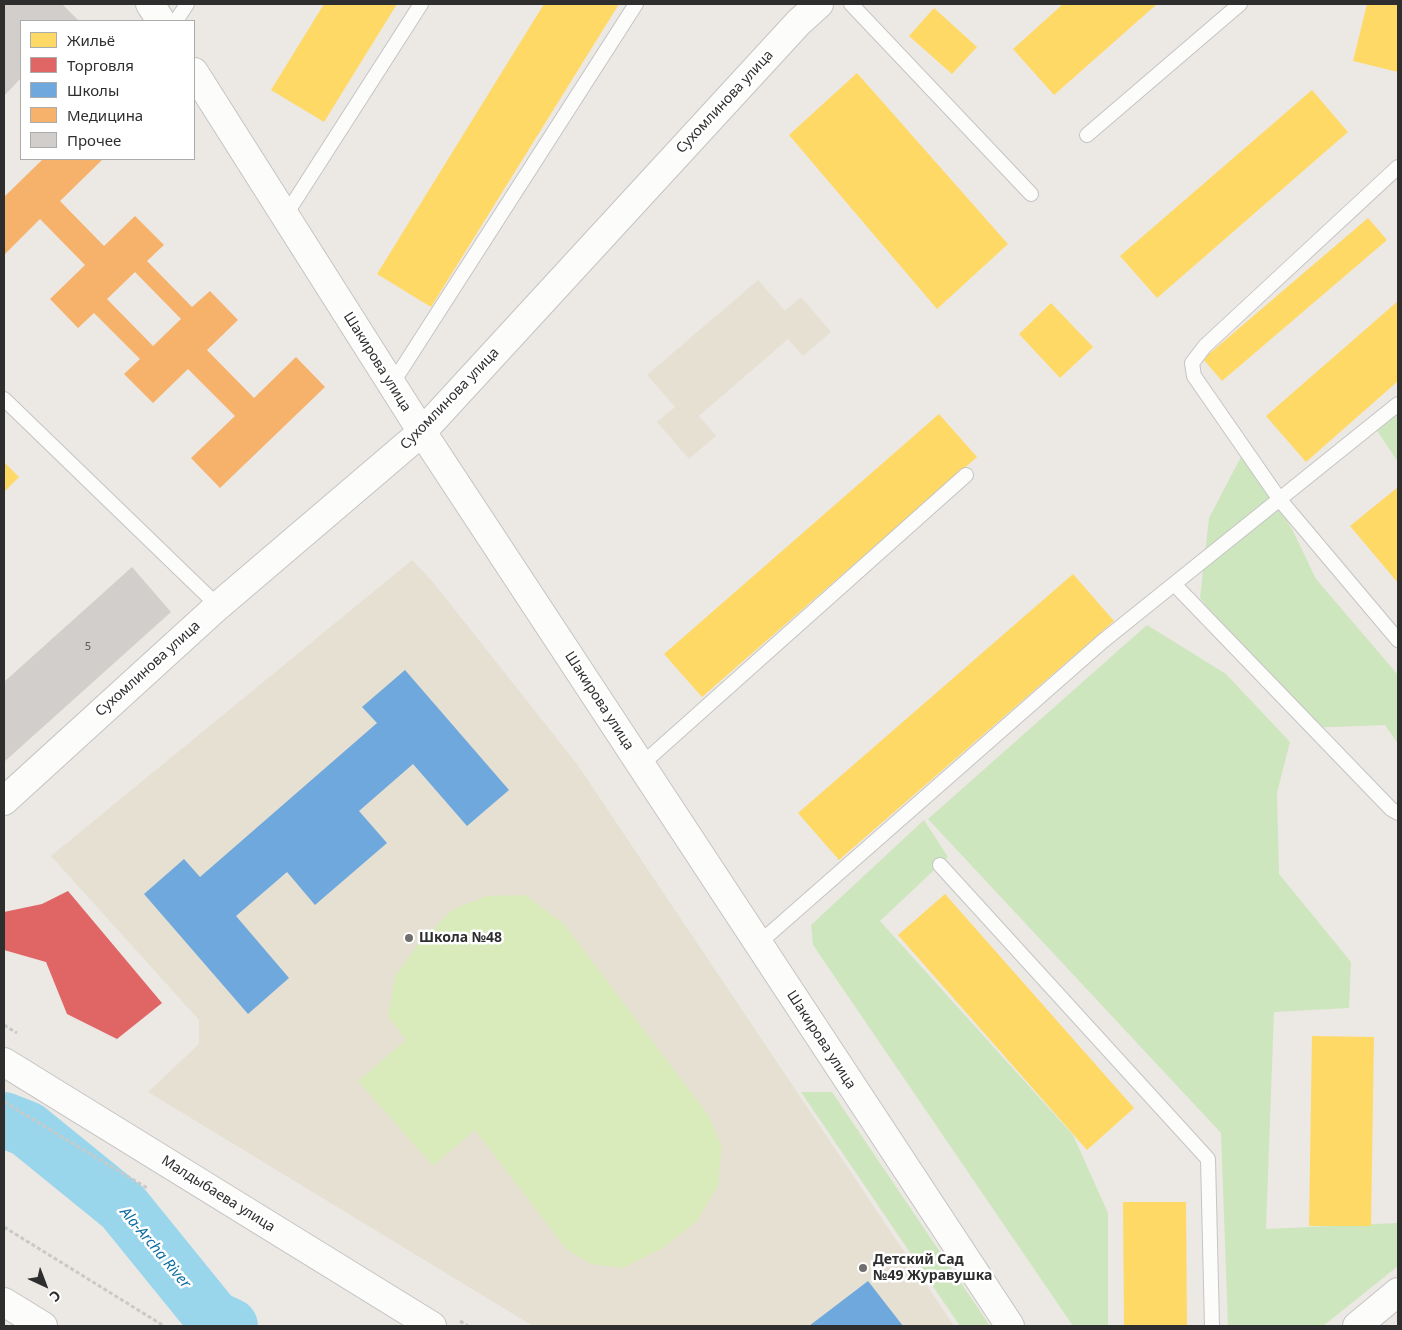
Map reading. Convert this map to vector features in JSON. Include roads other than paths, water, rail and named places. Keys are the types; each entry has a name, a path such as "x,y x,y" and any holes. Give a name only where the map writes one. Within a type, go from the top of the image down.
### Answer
{"street":[{"path":"150,4 160,20"},
{"name":"Сухомлинова улица","path":"4,801 218,606 422,432 799,22 819,4"},
{"name":"Шакирова улица","path":"195,74 422,432 1010,1326"},
{"name":"Малдыбаева улица","path":"4,1062 432,1326"},
{"path":"1357,1326 1398,1292"},
{"path":"4,1302 43,1326"}],"lane":[{"path":"177,20 187,4"},
{"path":"284,216 421,4"},
{"path":"392,384 636,4"},
{"path":"851,4 1031,194"},
{"path":"1087,135 1240,4"},
{"path":"1398,166 1205,346 1192,363 1194,376 1280,500 1398,640"},
{"path":"4,399 218,606"},
{"path":"758,944 1103,641 1398,404"},
{"path":"641,765 966,475"},
{"path":"1174,584 1391,809 1398,813"},
{"path":"940,865 1208,1159 1212,1326"}],"waterway":[{"name":"Ala-Archa River","path":"4,1120 27,1129 123,1207 213,1318 230,1326"}],"place":[{"name":"Школа №48","path":"409,938"},
{"name":"Детский Сад №49 Журавушка","path":"863,1268"}]}
